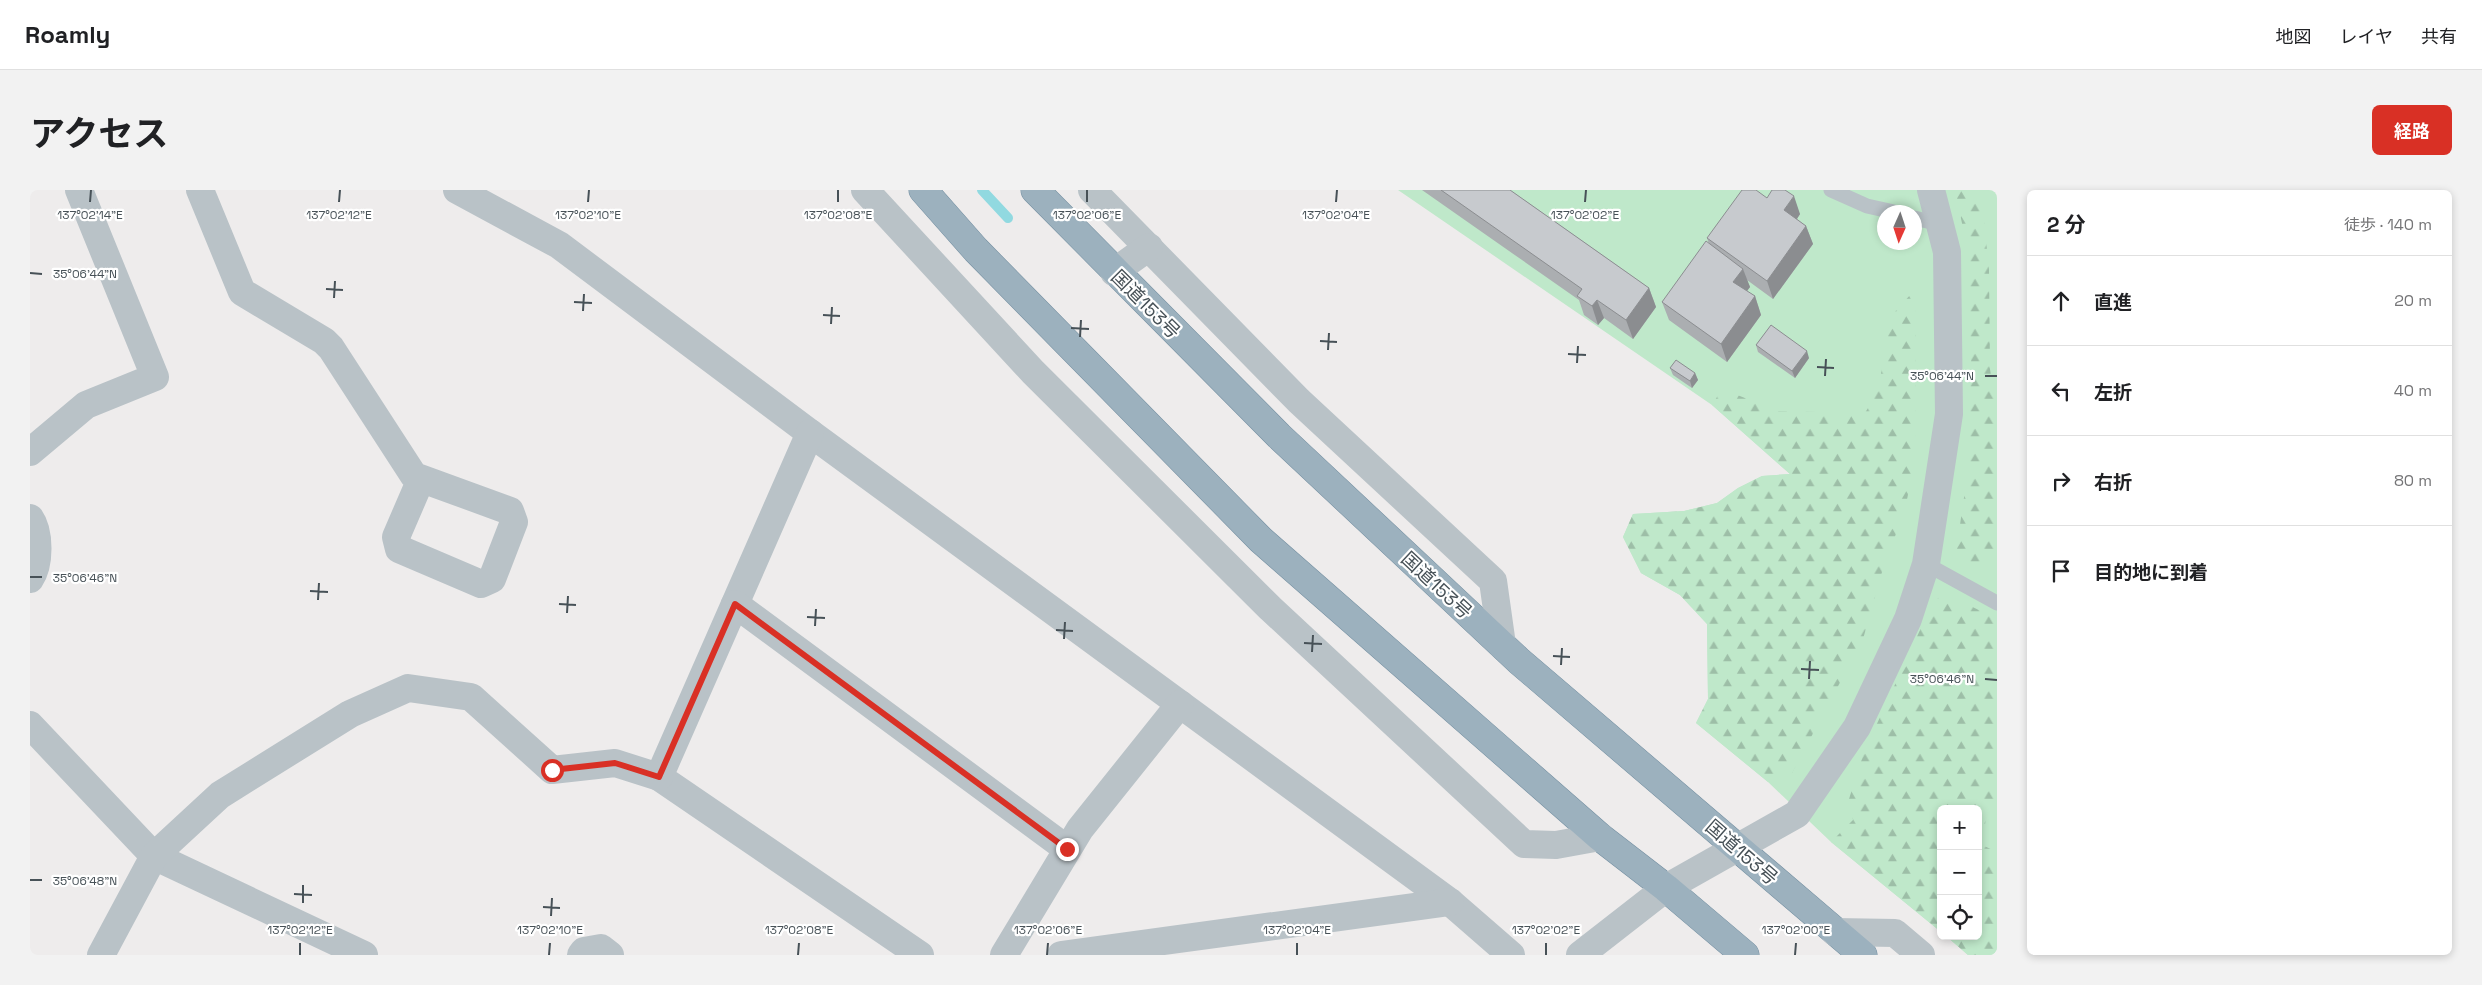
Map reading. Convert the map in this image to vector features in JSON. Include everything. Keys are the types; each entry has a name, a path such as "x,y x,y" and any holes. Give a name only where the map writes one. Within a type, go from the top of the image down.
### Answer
{"highway":[{"path":"923,190 983,257 1261,540 1600,837 1666,888 1745,955"},
{"name":"国道153号","path":"1035,190 1114,272 1279,436 1502,645 1863,955"}],"street":[{"path":"30,452 86,405 156,377 79,190"},
{"path":"200,190 242,292 324,341 332,348 414,476 422,479"},
{"path":"457,190 559,245 810,433 1450,902 1511,955"},
{"path":"865,190 1033,372 1270,608 1524,844 1556,846 1600,837"},
{"path":"1092,190 1299,401 1493,581 1502,645"},
{"path":"1580,955 1666,888 1797,814 1857,727 1908,619 1926,564 1949,414 1947,252 1927,221 1931,190"},
{"path":"1114,272 1149,247"},
{"path":"659,777 810,433"},
{"path":"30,518 36,527 36,570 30,579"},
{"path":"735,604 1067,849"},
{"path":"101,955 154,856 220,795 350,714 408,688 471,697 552,770 615,763 659,777 920,955"},
{"path":"1004,955 1080,829 1180,704"},
{"path":"30,725 154,856 364,955"},
{"path":"1061,955 1450,902"},
{"path":"1835,932 1895,933 1921,955"},
{"path":"581,955 584,951 601,948 610,955"}],"lane":[{"path":"1831,190 1867,206 1877,208"},
{"path":"1926,564 1997,603"}],"green space":[{"path":"1398,190 1997,190 1997,955 1968,955 1951,940 1982,940 1982,805 1937,805 1937,929 1831,842 1768,782 1696,723 1708,699 1707,624 1680,595 1641,573 1623,537 1633,514 1684,511 1717,503 1738,488 1762,476 1790,474 1712,405"},
{"path":"1955,190 1976,190 1982,201 1989,270 1990,369 1997,415 1997,562 1973,569 1955,559 1968,470 1971,358 1967,247"},
{"path":"1911,294 1916,314 1915,461 1905,509 1882,572 1863,639 1791,775 1768,782 1696,723 1708,699 1707,624 1680,595 1641,573 1623,537 1633,514 1684,511 1717,503 1738,488 1762,476 1790,474 1712,405 1722,389 1778,411 1865,413 1879,389 1892,315"},
{"path":"1942,592 1997,619 1997,792 1986,818 1982,845 1982,805 1937,805 1937,929 1831,842 1853,820 1849,799 1864,752 1926,617"},
{"path":"1982,845 1997,852 1997,955 1968,955 1951,940 1982,940"}],"building":[{"path":"1441,190 1510,190 1649,288 1626,320 1597,300 1592,306 1577,296 1582,289"},
{"path":"1742,190 1756,190 1767,198 1772,190 1785,190 1794,196 1784,210 1806,226 1767,281 1707,238"},
{"path":"1706,241 1743,269 1733,282 1755,296 1721,344 1662,302"},
{"path":"1771,325 1807,351 1792,371 1756,345"},
{"path":"1676,360 1695,373 1690,381 1670,368"}],"waterway":[{"path":"982,190 1008,218"}],"route":[{"path":"552,770 615,763 659,777 735,604 1067,849"}]}
